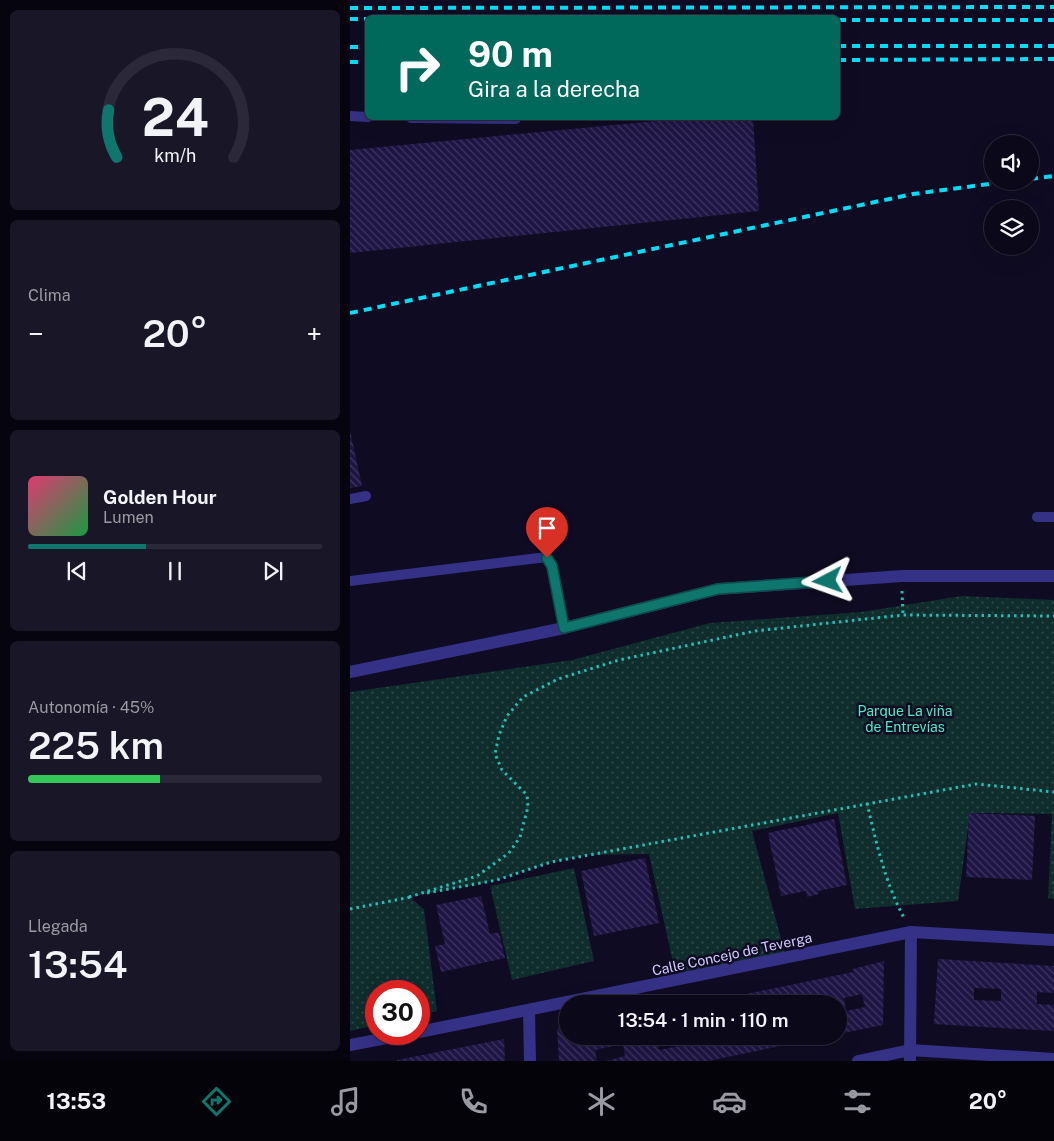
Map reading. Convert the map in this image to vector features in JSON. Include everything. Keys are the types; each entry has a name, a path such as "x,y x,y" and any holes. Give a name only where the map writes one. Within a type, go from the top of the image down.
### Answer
{"street":[{"path":"350,672 564,628 718,589 902,576 1054,576"},
{"path":"910,1056 911,932"},
{"name":"Calle Concejo de Teverga","path":"430,1030 911,932 1054,940"},
{"path":"528,1011 530,1061"},
{"path":"350,1045 365,1042"},
{"path":"858,1061 910,1056 1054,1059"}],"lane":[{"path":"350,116 365,117"},
{"path":"350,499 366,496"},
{"path":"1037,517 1054,517"},
{"path":"350,581 547,558 552,566 564,628"}],"path":[{"path":"902,576 903,616"},
{"path":"409,897 477,876 509,853 520,837 528,807 526,795 502,770 495,754 507,716 523,697 558,679 619,660 754,631 903,616 1054,616"},
{"path":"350,909 497,880 551,862 976,784 1054,792"},
{"path":"867,803 882,864 896,904 911,932"}],"green space":[{"name":"Parque La viña de Entrevías","path":"962,596 1054,600 1054,899 1048,898 1052,814 970,813 958,901 855,909 838,813 752,831 786,957 676,976 649,854 587,855 551,862 497,880 409,897 424,909 437,1011 430,1013 430,980 365,980 365,1028 350,1031 350,692 572,660 710,623 861,612"},
{"path":"574,868 594,961 512,980 490,886"}],"building":[{"path":"667,120 753,120 759,211 350,253 350,150"},
{"path":"350,431 362,486 350,488"},
{"path":"969,813 1035,816 1032,880 966,877"},
{"path":"834,819 847,885 818,891 819,894 807,897 806,891 781,896 768,833"},
{"path":"645,858 659,923 594,936 581,871"},
{"path":"481,896 490,934 499,932 505,958 441,972 435,946 445,944 436,905"},
{"path":"938,959 1054,966 1054,993 1037,992 1037,1004 1054,1005 1054,1031 934,1024","holes":["974,988 1001,989 1001,1001 974,1000"]},
{"path":"884,961 883,1025 847,1032 847,1011 865,1007 862,994 847,997 847,995 742,995 853,972 853,969"},
{"path":"557,1028 559,1028 559,1045 618,1045 595,1050 597,1061 559,1061"},
{"path":"504,1039 505,1061 397,1061 397,1060"},
{"path":"623,1045 658,1045 659,1050 684,1045 785,1045 708,1061 606,1061 625,1056"}],"railway":[{"path":"350,8 1054,7"},
{"path":"350,19 365,19"},
{"path":"840,20 1054,20"},
{"path":"840,46 1054,46"},
{"path":"350,47 365,47"},
{"path":"840,60 1054,59"},
{"path":"350,62 365,62"},
{"path":"1039,178 1054,176"},
{"path":"350,313 913,194 984,185"}],"route":[{"path":"547,558 552,566 564,628 718,589 828,581"}]}
